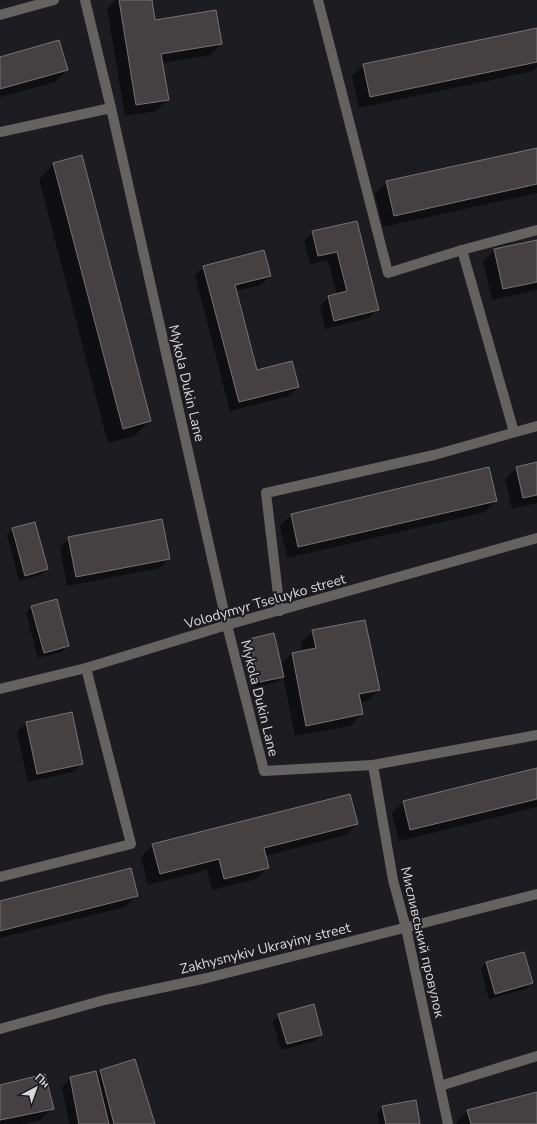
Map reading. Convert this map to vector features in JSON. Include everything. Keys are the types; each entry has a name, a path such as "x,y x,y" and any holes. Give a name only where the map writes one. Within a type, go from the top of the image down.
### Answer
{"street":[{"path":"0,15 54,0"},
{"name":"Mykola Dukin Lane","path":"85,0 111,108 227,625 264,771 373,765"},
{"path":"318,0 388,273 462,250 537,230"},
{"path":"0,132 111,108"},
{"path":"462,250 514,432"},
{"path":"280,611 266,493 434,455 537,426"},
{"name":"Volodymyr Tseluyko street","path":"0,688 86,668 227,625 537,538"},
{"path":"0,877 131,844 86,668"},
{"path":"373,765 537,734"},
{"name":"Мисливський провулок","path":"373,765 393,880 406,928 448,1124"},
{"name":"Zakhysnykiv Ukrayiny street","path":"0,1029 104,1000 207,978 537,894"},
{"path":"440,1086 537,1056"}],"building":[{"path":"119,0 152,0 155,20 216,10 222,44 161,54 169,100 136,105"},
{"path":"537,28 537,62 370,97 363,64"},
{"path":"59,40 68,70 0,89 0,57"},
{"path":"537,148 537,184 394,216 386,181"},
{"path":"82,155 151,421 123,429 53,163"},
{"path":"357,221 379,310 334,321 328,296 347,291 337,252 318,256 312,231"},
{"path":"537,240 537,282 503,289 494,249"},
{"path":"264,250 271,276 235,285 257,370 292,361 299,387 239,402 203,266"},
{"path":"537,462 537,495 523,498 516,467"},
{"path":"489,467 497,501 298,547 291,514"},
{"path":"162,519 170,559 76,577 68,537"},
{"path":"35,522 48,569 25,576 12,528"},
{"path":"57,599 69,646 44,653 31,606"},
{"path":"365,620 380,690 359,694 363,714 306,726 292,653 316,648 312,630"},
{"path":"274,633 284,677 260,682 249,639"},
{"path":"72,712 83,764 37,774 26,722"},
{"path":"537,768 537,799 410,830 403,801"},
{"path":"350,794 358,824 264,848 269,868 224,879 219,859 160,874 152,844"},
{"path":"131,868 138,896 0,931 0,901"},
{"path":"524,952 533,983 495,994 486,962"},
{"path":"314,1004 322,1035 287,1044 278,1014"},
{"path":"135,1059 155,1124 114,1124 100,1070"},
{"path":"96,1071 109,1124 79,1124 70,1077"},
{"path":"45,1074 54,1109 0,1120 0,1085"},
{"path":"537,1092 537,1124 471,1124 467,1110"},
{"path":"416,1100 420,1124 386,1124 382,1106"}]}
